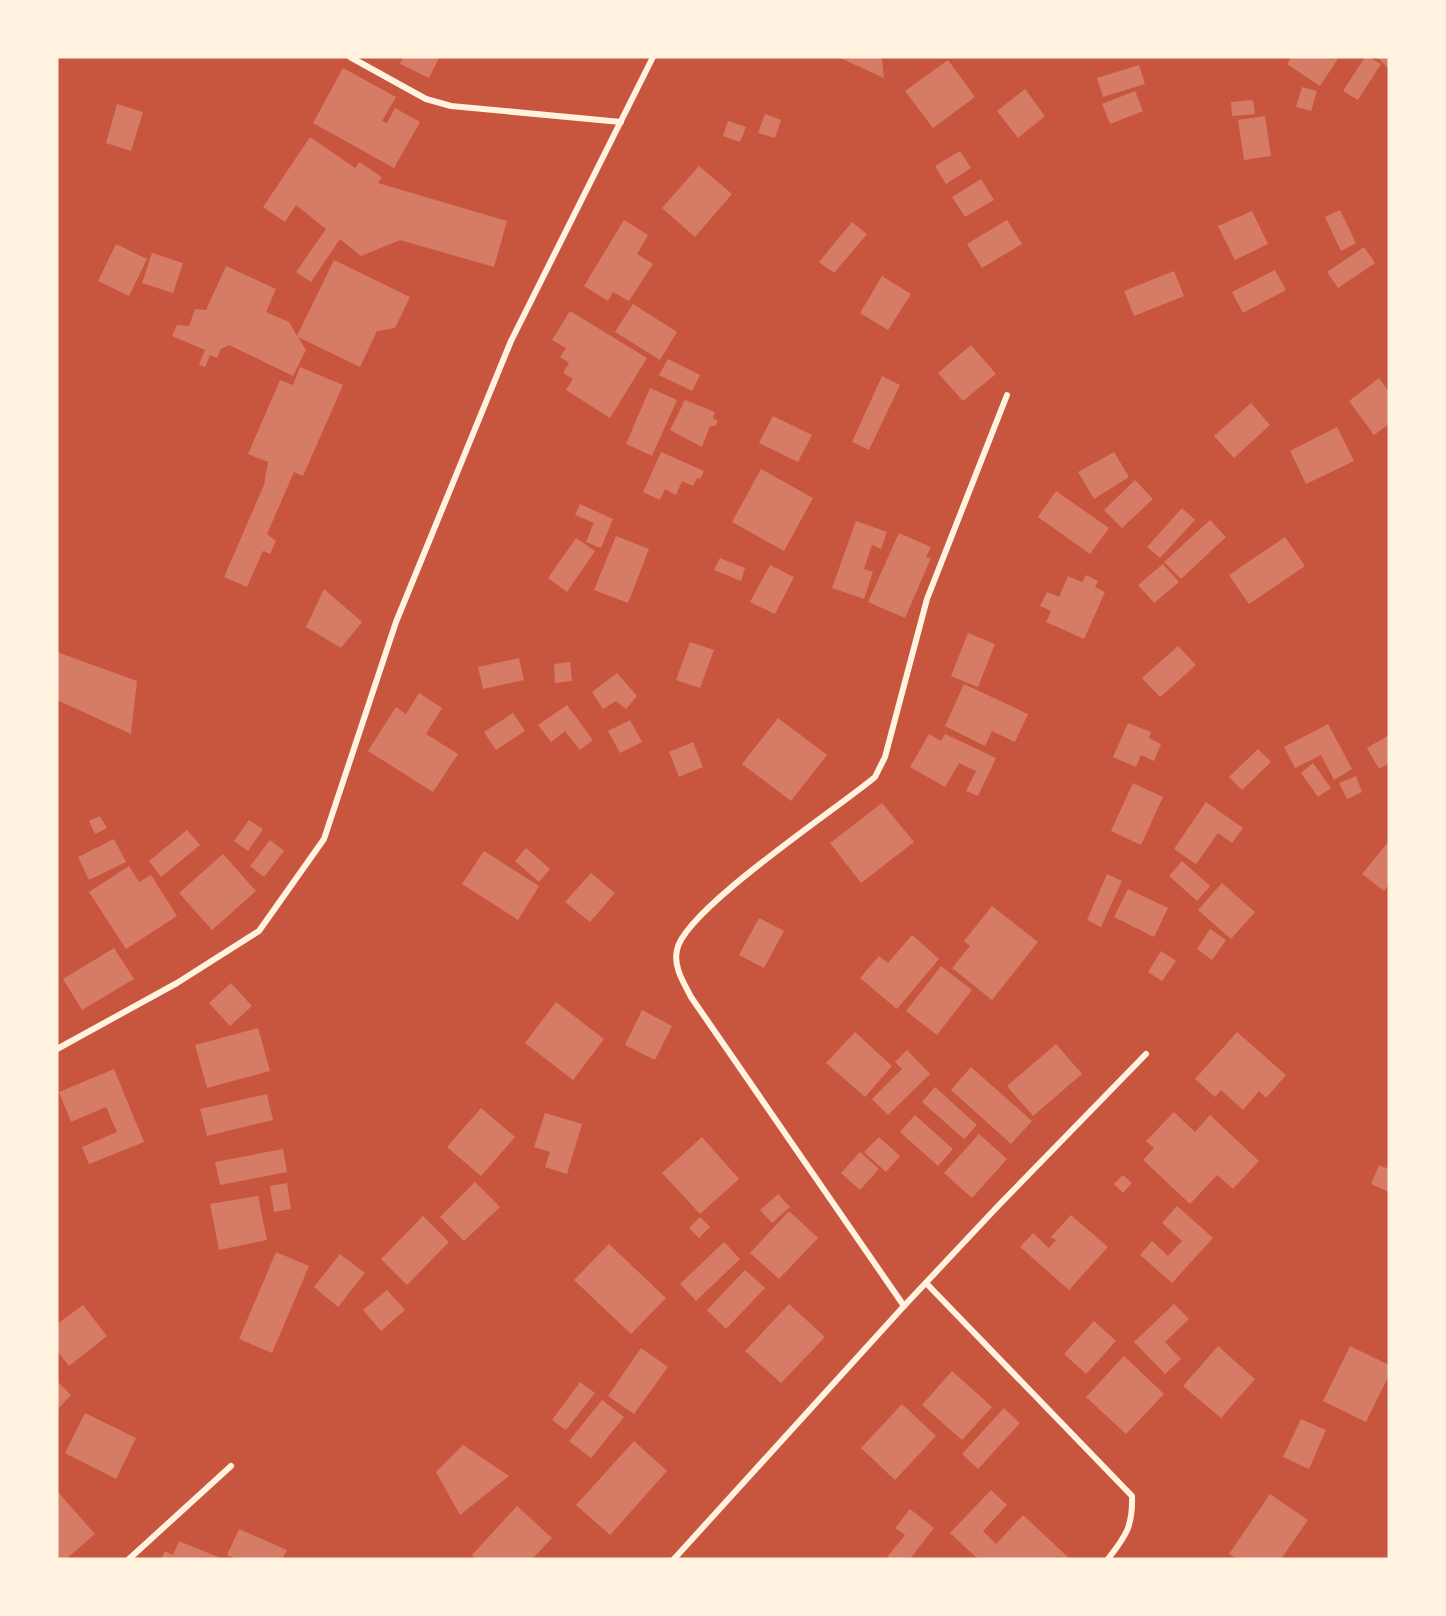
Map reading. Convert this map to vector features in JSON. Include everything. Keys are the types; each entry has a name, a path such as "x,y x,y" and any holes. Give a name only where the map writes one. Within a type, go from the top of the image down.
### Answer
{"street":[{"path":"350,57 426,99 451,106 621,122"},
{"path":"57,1049 177,983 259,931 324,839 396,622 511,341 653,57"},
{"path":"904,1306 691,998 677,967 676,951 682,936 723,893 875,777 885,757 927,599 1007,394"},
{"path":"674,1559 904,1306 1146,1054"},
{"path":"926,1283 1132,1496 1132,1518 1120,1544 1108,1559"},
{"path":"129,1559 231,1466"}],"building":[{"path":"403,57 439,58 429,78 400,64"},
{"path":"838,57 882,59 884,78"},
{"path":"1291,57 1339,57 1320,86 1287,64"},
{"path":"1365,57 1381,64 1358,100 1343,91"},
{"path":"1377,57 1389,57 1389,69"},
{"path":"948,60 975,97 933,128 905,91"},
{"path":"1139,65 1145,84 1103,97 1097,78"},
{"path":"343,68 396,97 382,121 387,123 395,108 420,122 394,168 313,123"},
{"path":"1302,87 1317,91 1311,111 1296,107"},
{"path":"1025,89 1045,116 1018,138 997,111"},
{"path":"1135,91 1143,111 1110,124 1102,104"},
{"path":"1253,100 1255,114 1232,116 1231,102"},
{"path":"117,104 143,112 131,151 106,143"},
{"path":"765,114 781,120 775,138 758,133"},
{"path":"1265,116 1271,156 1244,160 1238,120"},
{"path":"728,121 746,127 740,142 723,136"},
{"path":"310,137 355,168 359,162 382,177 378,183 507,221 494,267 400,240 361,256 340,239 311,282 296,272 326,229 296,205 285,222 263,207"},
{"path":"960,151 971,168 946,184 935,166"},
{"path":"699,166 732,194 695,237 662,208"},
{"path":"981,179 994,200 965,217 952,197"},
{"path":"1340,210 1356,243 1341,251 1325,217"},
{"path":"1252,211 1268,244 1235,260 1218,226"},
{"path":"624,220 648,235 637,254 653,264 629,301 613,292 608,301 584,286"},
{"path":"1007,220 1022,244 982,268 967,244"},
{"path":"852,222 867,234 834,273 819,262"},
{"path":"116,244 147,259 129,296 98,281"},
{"path":"1364,247 1375,263 1338,288 1327,272"},
{"path":"152,253 183,263 173,293 142,283"},
{"path":"334,260 410,297 395,328 377,331 360,367 298,337 306,350 293,376 229,345 221,349 217,358 210,355 205,367 199,365 205,350 172,336 177,325 189,326 195,309 206,310 226,266 276,289 266,312 289,322 297,336"},
{"path":"1275,270 1286,290 1243,313 1232,292"},
{"path":"1174,271 1184,296 1134,316 1124,291"},
{"path":"882,276 911,294 888,330 860,313"},
{"path":"633,304 677,332 660,360 615,332"},
{"path":"570,311 647,358 610,418 566,390 573,379 563,373 569,363 560,357 566,348 552,340"},
{"path":"971,345 996,374 963,401 938,373"},
{"path":"668,359 700,375 692,391 659,375"},
{"path":"300,367 343,385 303,476 294,472 267,534 276,541 270,554 263,551 247,587 224,577 264,485 268,462 248,454 280,380 293,385"},
{"path":"882,376 900,385 869,450 852,442"},
{"path":"1379,378 1389,392 1389,424 1374,435 1349,401"},
{"path":"650,388 677,400 652,456 626,444"},
{"path":"685,400 715,412 713,418 718,421 715,426 710,426 702,447 670,430"},
{"path":"1251,403 1270,425 1234,458 1214,436"},
{"path":"773,416 812,435 798,462 759,443"},
{"path":"1337,427 1354,461 1306,484 1290,451"},
{"path":"661,452 704,471 693,486 682,481 676,495 665,489 660,500 643,492"},
{"path":"1114,452 1129,477 1094,499 1078,472"},
{"path":"761,469 813,498 784,551 732,522"},
{"path":"1135,480 1153,499 1122,528 1104,510"},
{"path":"1056,491 1109,528 1090,554 1038,517"},
{"path":"580,504 613,519 601,548 586,542 594,523 575,515"},
{"path":"1182,508 1195,520 1160,558 1147,547"},
{"path":"1210,520 1226,537 1181,579 1164,562"},
{"path":"856,521 887,532 881,549 872,545 864,569 873,572 864,599 832,588"},
{"path":"899,533 931,547 926,557 931,558 905,618 868,602"},
{"path":"616,536 649,549 628,603 594,590"},
{"path":"1285,537 1305,566 1249,604 1229,575"},
{"path":"576,538 595,551 567,592 548,578"},
{"path":"720,558 745,568 741,581 714,570"},
{"path":"1163,564 1179,582 1154,603 1138,585"},
{"path":"770,565 794,577 775,614 750,602"},
{"path":"1086,575 1098,581 1095,587 1105,592 1084,639 1046,622 1051,611 1040,606 1047,592 1059,597 1068,576 1082,582"},
{"path":"324,589 362,622 341,648 306,627"},
{"path":"968,633 995,644 978,687 951,676"},
{"path":"690,642 714,650 700,688 676,680"},
{"path":"1178,646 1196,665 1160,697 1142,678"},
{"path":"57,652 137,681 131,734 57,700"},
{"path":"519,658 524,680 483,689 478,667"},
{"path":"570,662 572,681 555,683 554,664"},
{"path":"617,673 637,696 626,709 616,701 603,709 592,692"},
{"path":"964,684 1028,714 1015,742 992,731 985,746 945,726"},
{"path":"419,693 442,708 426,734 458,754 433,792 368,751 396,707 406,714"},
{"path":"567,705 593,740 580,750 565,731 551,742 538,725"},
{"path":"513,713 525,731 496,750 484,732"},
{"path":"778,718 827,755 791,801 742,764"},
{"path":"630,720 642,742 620,753 608,731"},
{"path":"1128,723 1151,732 1149,738 1161,744 1154,761 1141,755 1136,767 1113,757"},
{"path":"1328,724 1352,769 1334,780 1321,755 1295,768 1284,747"},
{"path":"929,734 941,741 945,734 996,758 978,796 966,791 976,771 959,763 945,787 910,767"},
{"path":"1389,735 1389,763 1379,769 1367,748"},
{"path":"693,742 703,767 679,777 669,752"},
{"path":"1258,749 1271,762 1242,790 1229,777"},
{"path":"1313,763 1331,788 1318,797 1301,773"},
{"path":"1356,776 1362,792 1347,799 1339,783"},
{"path":"1133,783 1163,797 1141,845 1111,831"},
{"path":"1206,802 1243,828 1232,843 1218,833 1196,864 1174,849"},
{"path":"882,803 914,842 861,883 830,843"},
{"path":"100,816 107,828 95,834 89,821"},
{"path":"249,820 263,829 248,851 234,841"},
{"path":"187,830 200,845 161,877 149,861"},
{"path":"114,839 126,862 89,880 78,857"},
{"path":"270,840 284,851 264,877 250,866"},
{"path":"1389,841 1389,884 1384,891 1362,874"},
{"path":"526,848 550,869 539,882 515,861"},
{"path":"484,851 539,886 518,920 462,884"},
{"path":"223,854 256,891 212,930 179,893"},
{"path":"1182,861 1210,886 1197,901 1169,876"},
{"path":"129,866 139,882 151,875 177,916 126,949 89,892"},
{"path":"591,873 615,893 590,922 565,902"},
{"path":"1107,874 1122,881 1101,927 1087,920"},
{"path":"1222,883 1255,912 1231,939 1198,910"},
{"path":"1128,889 1168,908 1154,937 1114,917"},
{"path":"992,906 1038,942 992,1000 952,968 970,946 964,941"},
{"path":"759,918 784,931 764,968 739,955"},
{"path":"1210,929 1226,940 1212,960 1197,949"},
{"path":"912,935 939,959 897,1009 860,978 879,956 888,963"},
{"path":"114,948 134,979 82,1010 63,979"},
{"path":"1161,951 1176,961 1162,981 1148,972"},
{"path":"941,966 972,990 937,1035 906,1011"},
{"path":"231,983 252,1006 230,1026 209,1003"},
{"path":"556,1002 604,1039 573,1080 525,1043"},
{"path":"642,1010 672,1026 655,1060 625,1045"},
{"path":"258,1028 270,1071 207,1088 195,1045"},
{"path":"855,1032 892,1066 865,1097 826,1063"},
{"path":"1237,1032 1286,1075 1266,1098 1259,1091 1243,1110 1221,1090 1215,1097 1195,1079"},
{"path":"1056,1044 1082,1074 1033,1116 1007,1086"},
{"path":"907,1050 930,1074 888,1115 872,1099 902,1069 895,1062"},
{"path":"971,1067 1032,1121 1011,1144 951,1090"},
{"path":"114,1069 144,1142 89,1164 82,1147 117,1132 106,1107 71,1122 59,1092"},
{"path":"935,1087 977,1125 964,1139 922,1102"},
{"path":"267,1094 273,1120 207,1136 200,1109"},
{"path":"481,1108 515,1137 481,1176 447,1147"},
{"path":"1174,1112 1195,1132 1210,1115 1259,1161 1233,1189 1217,1175 1190,1204 1143,1160 1154,1148 1146,1141"},
{"path":"545,1113 582,1124 567,1174 545,1167 550,1152 534,1147"},
{"path":"915,1115 953,1149 938,1166 900,1132"},
{"path":"979,1134 1007,1159 972,1198 944,1173"},
{"path":"702,1137 739,1179 700,1214 662,1173"},
{"path":"879,1137 900,1156 886,1172 864,1152"},
{"path":"283,1149 287,1172 220,1185 215,1162"},
{"path":"860,1152 879,1169 860,1190 841,1173"},
{"path":"1379,1165 1389,1169 1389,1192 1371,1184"},
{"path":"1123,1175 1132,1183 1123,1193 1114,1184"},
{"path":"475,1182 500,1207 464,1241 440,1217"},
{"path":"287,1183 291,1209 274,1212 270,1186"},
{"path":"778,1194 790,1207 772,1223 760,1210"},
{"path":"258,1196 267,1240 219,1250 210,1204"},
{"path":"1177,1206 1213,1238 1172,1283 1140,1255 1152,1241 1168,1256 1182,1241 1162,1223"},
{"path":"789,1211 818,1238 779,1279 750,1253"},
{"path":"1071,1215 1108,1247 1069,1290 1020,1247 1033,1233 1049,1248 1056,1240 1051,1237"},
{"path":"423,1216 449,1242 407,1285 381,1259"},
{"path":"700,1217 710,1227 699,1238 689,1228"},
{"path":"724,1242 740,1259 696,1301 680,1284"},
{"path":"609,1244 666,1298 631,1334 574,1280"},
{"path":"276,1252 309,1266 272,1353 239,1339"},
{"path":"340,1254 365,1273 338,1307 314,1287"},
{"path":"745,1270 765,1288 726,1329 707,1310"},
{"path":"387,1290 405,1310 381,1331 363,1310"},
{"path":"789,1304 825,1337 781,1383 745,1351"},
{"path":"1174,1304 1189,1319 1165,1342 1181,1359 1165,1374 1134,1342"},
{"path":"83,1305 107,1336 69,1366 57,1351 57,1324"},
{"path":"1094,1321 1116,1341 1086,1374 1064,1354"},
{"path":"1218,1346 1255,1379 1221,1418 1183,1386"},
{"path":"1350,1346 1389,1365 1389,1375 1366,1422 1323,1401"},
{"path":"641,1348 668,1367 634,1414 608,1396"},
{"path":"1124,1356 1164,1394 1126,1434 1086,1397"},
{"path":"952,1371 992,1407 962,1440 922,1405"},
{"path":"57,1381 71,1395 57,1410"},
{"path":"580,1382 595,1393 566,1430 552,1420"},
{"path":"602,1400 624,1417 591,1458 569,1441"},
{"path":"902,1404 936,1436 895,1480 861,1448"},
{"path":"1004,1408 1020,1423 978,1469 962,1454"},
{"path":"85,1413 136,1438 116,1479 65,1453"},
{"path":"1301,1419 1326,1430 1309,1469 1283,1457"},
{"path":"634,1441 667,1471 610,1535 576,1505"},
{"path":"463,1445 509,1476 460,1515 436,1472"},
{"path":"991,1490 1007,1505 983,1531 996,1544 1023,1515 1070,1559 978,1559 950,1533"},
{"path":"57,1491 95,1534 66,1559 57,1559"},
{"path":"1270,1494 1308,1520 1281,1559 1237,1559 1229,1554"},
{"path":"517,1506 552,1538 532,1559 476,1559 472,1555"},
{"path":"910,1509 934,1528 910,1559 889,1559 887,1557 905,1535 895,1528"},
{"path":"239,1529 287,1550 282,1559 236,1559 227,1555"},
{"path":"179,1541 218,1557 217,1559 161,1559 165,1551 173,1555"}]}
